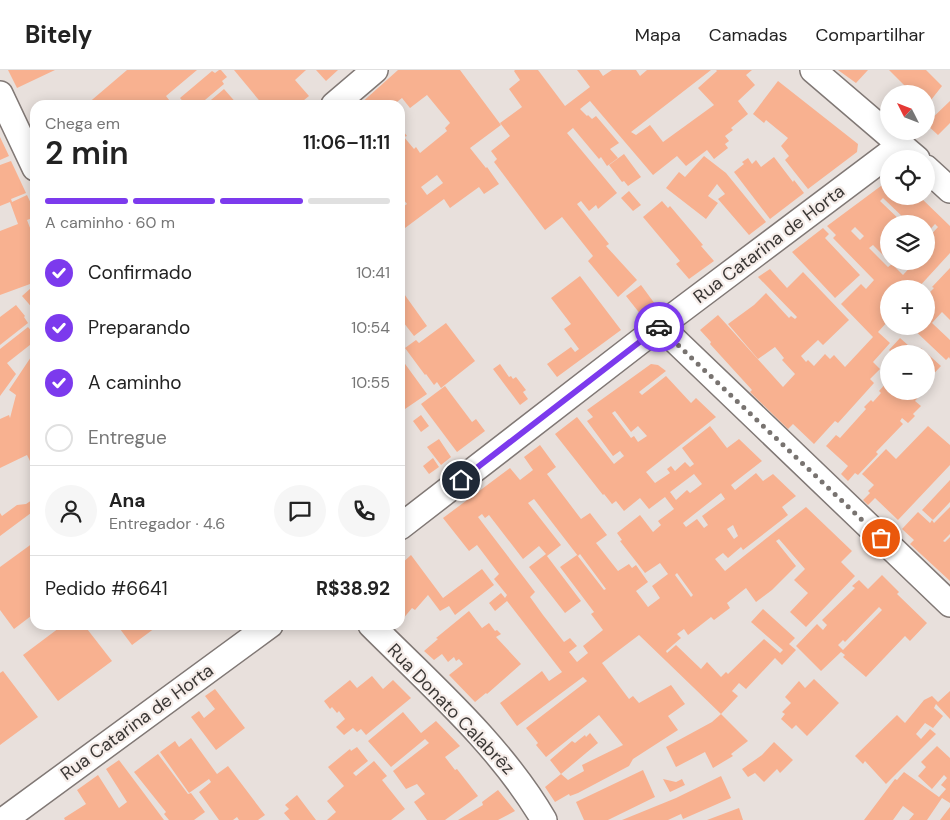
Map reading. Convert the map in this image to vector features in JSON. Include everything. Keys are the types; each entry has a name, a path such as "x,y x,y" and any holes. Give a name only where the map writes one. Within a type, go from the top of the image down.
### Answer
{"street":[{"path":"340,100 375,70"},
{"path":"813,70 908,150"},
{"path":"0,94 30,157"},
{"name":"Rua Catarina de Horta","path":"405,523 660,326 880,173"},
{"path":"935,176 950,190"},
{"path":"660,326 950,604"},
{"name":"Rua Catarina de Horta","path":"4,820 263,630"},
{"name":"Rua Donato Calabrêz","path":"376,630 490,744 515,775 544,820"}],"building":[{"path":"8,70 55,70 17,88"},
{"path":"127,70 197,70 166,96 169,100 92,100"},
{"path":"221,70 227,77 222,81 224,84 205,100 182,100 180,98 212,71 215,73"},
{"path":"234,70 306,70 295,80 309,96 304,100 259,100"},
{"path":"316,70 338,70 326,81"},
{"path":"398,70 460,70 501,125 470,148 499,184 484,194 479,187 450,208 444,199 405,228 405,205 407,204 405,201 405,138 420,153 447,131 445,128 450,123 427,95 410,108 402,98 399,100 365,100","holes":["437,175 443,183 427,195 421,187"]},
{"path":"515,70 538,70 565,106 590,87 577,70 599,70 603,76 612,70 636,70 640,76 647,70 711,70 631,132 636,135 650,125 663,142 714,105 698,88 716,70 752,70 746,75 755,85 738,101 748,114 731,128 733,130 725,136 729,141 725,144 728,148 714,159 707,150 686,166 677,156 653,175 590,101 580,109 592,119 596,116 619,143 610,149 618,158 607,166 601,157 599,159 573,128 567,133 617,193 598,209 596,205 589,211 581,201 577,204 609,244 606,246 637,280 618,297 588,261 593,256 562,217 545,230 494,162 497,159 491,151 510,136 500,123 522,107 509,89 520,80"},
{"path":"838,70 868,70 856,83"},
{"path":"889,70 926,70 942,86 935,95 935,85 904,85"},
{"path":"778,81 858,144 857,152 808,189 785,160 789,156 781,146 788,138 766,120 764,123 753,114"},
{"path":"224,89 234,100 211,100"},
{"path":"950,101 950,123 938,135 935,132 935,115"},
{"path":"0,137 9,156 0,160"},
{"path":"624,154 641,177 628,186 624,181 622,182 609,165"},
{"path":"704,156 726,173 766,222 749,235 718,199 725,194 717,184 708,196 718,203 706,219 666,188 679,172 685,177"},
{"path":"774,157 804,193 770,219 734,172 748,158 752,164 756,160 761,167"},
{"path":"11,161 26,193 11,199 12,202 27,195 30,201 30,219 27,220 30,228 30,284 0,295 0,231 18,224 10,202 0,206 0,165"},
{"path":"880,187 880,205 884,205 895,215 880,215 880,252 873,245 869,248 880,259 880,270 898,270 903,275 908,270 934,270 925,280 880,280 880,330 878,332 890,343 888,345 880,345 880,354 873,362 880,369 870,379 874,383 838,423 835,421 814,444 793,424 788,429 750,392 752,390 710,344 711,342 700,330 718,315 783,387 795,374 782,360 784,358 775,347 758,359 728,324 754,305 766,293 789,318 791,316 795,319 797,317 758,277 770,269 787,288 803,272 849,320 823,345 818,340 801,356 806,362 808,360 814,366 825,354 830,359 834,355 845,367 873,337 841,304 861,284 866,289 874,280 833,238 836,235 827,226","holes":["855,227 864,236 860,240 851,231"]},
{"path":"629,191 641,205 633,211 621,198"},
{"path":"662,201 668,208 670,206 714,261 689,279 676,264 680,261 643,217"},
{"path":"890,205 928,205 950,226 950,253 935,269 935,230 938,227 935,224 935,215 901,215"},
{"path":"823,228 829,234 825,238 860,275 835,298 792,252"},
{"path":"950,268 950,320 942,312 935,320 935,284"},
{"path":"580,276 621,330 557,377 547,364 571,347 575,352 579,349 564,329 571,324 551,298"},
{"path":"641,285 655,304 641,315 626,296"},
{"path":"30,289 30,305 22,296"},
{"path":"405,295 427,326 414,336 405,324"},
{"path":"16,305 28,323 0,345 0,317"},
{"path":"446,323 475,361 441,388 437,382 434,385 425,375 405,348 416,340 419,343"},
{"path":"935,326 950,340 950,359 949,357 946,360 935,350 935,345 930,345 920,335 935,335"},
{"path":"28,327 30,329 30,345 7,363 16,374 0,396 0,349"},
{"path":"900,338 908,345 894,345"},
{"path":"30,358 30,461 27,455 0,468 0,419 9,415 10,418 16,395 9,390"},
{"path":"935,361 941,366 935,372"},
{"path":"405,364 427,394 405,409"},
{"path":"500,364 509,377 511,376 513,379 516,377 526,390 523,392 528,399 520,405 493,369"},
{"path":"651,364 658,365 666,371 639,392 642,395 666,376 691,403 696,398 716,417 646,472 655,483 670,473 667,469 671,466 675,471 685,462 690,467 694,464 682,448 710,426 727,448 739,439 762,461 731,485 735,490 756,473 763,481 773,474 796,496 782,507 788,515 743,550 741,547 728,558 723,553 715,559 725,571 806,507 852,551 841,562 855,576 806,627 790,612 808,593 794,580 805,569 779,539 776,541 796,566 772,590 756,602 746,588 727,603 730,608 714,620 711,617 688,635 684,629 677,634 681,638 666,651 667,653 676,645 701,669 707,662 721,677 726,672 728,674 764,639 780,653 783,650 751,622 763,609 795,638 789,644 796,650 782,665 775,658 746,689 739,683 732,691 738,696 721,714 639,635 602,663 629,699 633,696 639,703 671,685 685,704 668,716 678,730 633,759 629,766 578,793 570,796 569,794 555,802 545,787 561,774 568,780 584,771 582,765 623,745 599,715 546,757 526,728 587,681 583,677 517,726 500,703 542,671 549,681 562,672 507,601 495,611 489,603 501,593 505,598 507,595 494,579 499,574 477,545 469,551 443,518 510,468 520,480 533,470 524,457 540,445 556,467 547,474 581,519 590,513 607,535 596,543 618,571 629,564 632,568 636,565 648,582 636,591 648,607 660,598 652,586 668,574 660,563 645,573 620,541 622,540 617,533 640,515 653,532 661,525 658,521 674,509 665,497 649,509 640,498 624,511 616,501 612,504 603,495 555,434 577,417 614,464 624,456 620,451 613,456 587,421 593,417 587,410","holes":["615,411 631,432 638,426 647,436 638,442 634,436 631,438 612,413","694,474 702,484 690,493 687,490 676,500 670,492","721,493 725,499 702,516 708,525 704,528 697,519 686,527 683,523","534,499 578,556 580,554 606,589 604,590 577,555 560,567 594,612 591,614 603,630 583,646 588,653 577,662 569,652 577,646 570,638 564,642 543,615 530,597 535,592 478,517 482,514 485,518 489,515 523,559 539,546 546,554 529,567 565,613 581,601 547,556 561,545 528,503","733,525 738,536 734,539 727,529","677,573 693,595 691,597 675,575"]},
{"path":"445,386 472,422 476,419 485,431 457,452 421,404"},
{"path":"880,394 880,400 916,400 921,406 908,423 902,418 900,421 903,424 876,452 878,454 858,475 855,473 848,481 841,474 848,466 826,446 836,435 840,438 866,409 864,407 871,400 873,402"},
{"path":"421,415 429,426 421,432 413,421"},
{"path":"928,426 950,445 950,465 898,520 875,498 868,505 863,500 870,493 868,491 874,485 862,474 886,449 896,459"},
{"path":"439,439 451,457 441,465 427,447"},
{"path":"433,458 439,467 429,474 423,466"},
{"path":"950,480 950,502 933,520 922,510"},
{"path":"30,501 30,514 0,536 0,513 2,516 17,505"},
{"path":"950,507 950,534 943,541 945,542 950,537 950,581 910,544 914,540 902,529 918,512 930,523 932,520 934,523"},
{"path":"30,545 30,617 14,629 0,610 0,567"},
{"path":"411,555 443,598 482,569 494,585 455,615 449,606 440,611 428,595 415,610 412,608 405,616 405,560"},
{"path":"882,575 899,592 897,594 927,623 910,641 905,636 866,677 843,657 845,655 841,652 821,671 796,646 817,624 823,630 827,625 822,620 855,588 852,586 859,580 868,589","holes":["879,607 882,610 843,650 838,645 843,640 845,642"]},
{"path":"469,611 482,628 489,623 495,631 497,630 501,634 496,637 521,664 475,702 449,675 463,664 459,659 456,661 454,657 448,662 442,654 434,660 424,651 438,639 436,638"},
{"path":"56,630 88,630 112,661 58,701 23,655"},
{"path":"121,630 152,630 132,645"},
{"path":"3,671 38,717 0,745 0,673"},
{"path":"372,676 383,689 393,680 411,698 366,735 361,729 357,732 353,728 344,735 336,727 345,719 339,711 337,713 332,707 330,709 324,701 350,680 357,688"},
{"path":"814,679 839,703 807,736 796,725 792,729 781,719 785,714 782,712 791,703 785,697 799,681 805,688"},
{"path":"215,689 245,728 216,750 191,717 199,711 204,718 215,709 205,696"},
{"path":"950,691 950,719 936,704 934,708 943,716 933,728 925,723 916,734 921,739 930,729 936,734 886,784 865,761 863,764 855,756 897,715 905,723 924,700 932,696 938,702"},
{"path":"403,712 421,733 436,721 460,746 445,757 478,796 445,820 427,820 414,802 425,794 417,784 406,789 393,771 429,743 425,739 391,767 368,741"},
{"path":"721,714 748,741 731,754 733,756 713,768 705,752 676,767 666,747 712,722"},
{"path":"590,733 598,743 561,774 550,760 572,741 575,743"},
{"path":"191,738 217,774 228,766 265,815 258,820 239,820 237,817 233,820 219,820 199,792 211,782 209,779 189,793 160,752 175,741 179,747"},
{"path":"774,742 793,760 780,773 777,769 764,782 755,773 748,777 742,769 762,755"},
{"path":"937,746 950,758 950,803 942,798 927,820 909,820 914,814 903,806 893,820 864,820 895,779 897,780 904,772 939,797 946,789 941,785 947,778 944,775 932,789 918,776 926,767 921,762"},
{"path":"357,747 368,761 353,773 356,776 374,761 387,776 382,780 405,809 391,820 327,820 336,812 327,801 344,786 328,767 350,749 351,751"},
{"path":"158,754 188,794 191,793 205,812 194,820 169,820 164,814 166,812 134,772"},
{"path":"119,760 164,820 65,820 64,818 86,804 77,790 98,775 119,808 127,802 106,769"},
{"path":"643,770 655,797 608,820 584,820 576,802"},
{"path":"721,776 731,798 683,819 681,814 668,820 622,820 676,798"},
{"path":"663,779 676,782 682,779 685,785 670,792"},
{"path":"498,790 515,811 498,820 458,820 483,805 482,802"},
{"path":"297,795 316,820 290,820 284,813 289,809 285,805"},
{"path":"950,807 950,820 940,820"},
{"path":"739,808 743,820 707,820"}],"way so far":[{"path":"659,327 881,538"}],"route":[{"path":"461,480 659,327"}]}
